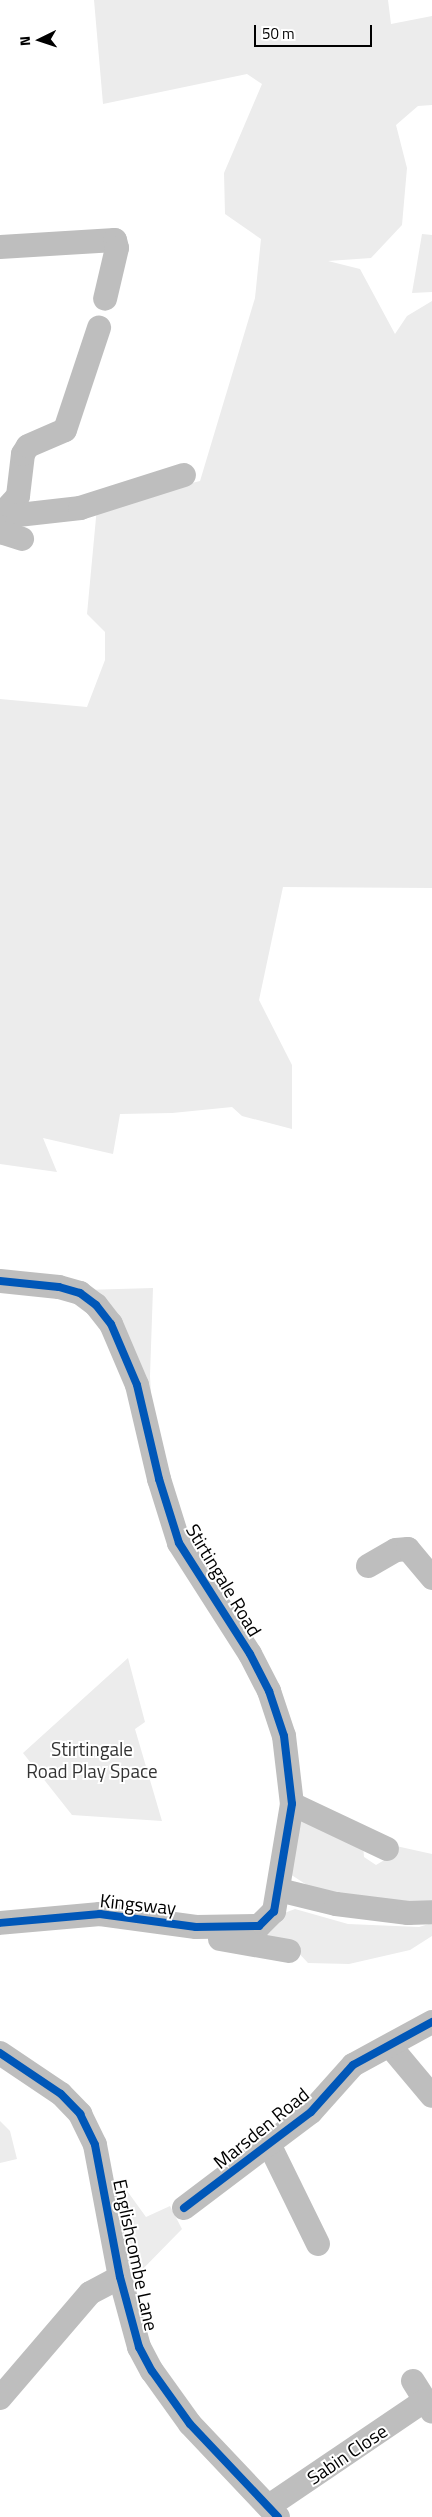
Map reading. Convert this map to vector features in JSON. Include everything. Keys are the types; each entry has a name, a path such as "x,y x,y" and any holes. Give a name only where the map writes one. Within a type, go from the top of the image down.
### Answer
{"street":[{"path":"0,247 115,240 117,248 105,299"},
{"path":"0,517 18,496 23,454 28,446 65,430 99,328"},
{"path":"0,517 80,508 184,475"},
{"path":"0,527 4,533 22,539"},
{"name":"Stirtingale Road","path":"0,1281 59,1287 80,1294 96,1305 111,1324 137,1385 159,1479 179,1543 250,1654 269,1691 284,1736 292,1804 279,1890 274,1911 269,1917"},
{"path":"368,1566 396,1550 408,1549 432,1578"},
{"path":"292,1804 387,1849"},
{"path":"279,1890 336,1904 408,1913 432,1912"},
{"name":"Kingsway","path":"0,1923 100,1914 196,1927 247,1929 259,1926 269,1917"},
{"name":"Kingsway","path":"196,1927 224,1941 289,1951"},
{"name":"Marsden Road","path":"184,2208 270,2146 311,2112 353,2065 432,2022"},
{"path":"390,2046 432,2096"},
{"name":"Englishcombe Lane","path":"0,2053 61,2094 80,2114 95,2145 120,2277 136,2338 152,2371 190,2424 274,2512"},
{"name":"Marsden Road","path":"270,2146 318,2244"},
{"path":"0,2398 90,2293 120,2277"},
{"name":"Sabin Close","path":"274,2512 423,2398"}],"green space":[{"path":"94,0 388,0 391,24 432,16 432,105 418,106 396,125 407,168 402,225 371,258 328,261 360,269 395,334 407,316 432,301 432,888 283,887 259,1000 292,1065 292,1129 242,1116 232,1107 172,1113 120,1114 113,1154 43,1138 57,1172 0,1164 0,699 87,707 105,660 105,632 87,614 97,507 200,481 255,298 261,239 225,214 224,173 262,84 247,74 103,104"},
{"path":"422,234 432,235 432,292 412,293"},
{"path":"153,1288 150,1376 153,1429 84,1290"},
{"name":"Stirtingale Road Play Space","path":"128,1658 145,1722 135,1729 162,1821 72,1815 23,1753"},
{"path":"298,1813 363,1844 364,1857 376,1865 391,1856 396,1846 432,1854 432,1904 316,1891 290,1874"},
{"path":"295,1909 348,1924 419,1927 432,1923 432,1936 410,1950 349,1964 308,1963 294,1948 259,1934 279,1915"},
{"path":"0,2121 10,2131 17,2159 0,2163"},
{"path":"125,2188 146,2217 170,2206 182,2229 136,2276 121,2189"}],"cycle path":[{"path":"0,1281 59,1287 80,1293 96,1305 111,1324 137,1385 159,1479 179,1543 250,1654 269,1691 284,1736 292,1804 274,1911 259,1926 196,1927 100,1914 0,1923"},
{"path":"184,2208 311,2112 353,2065 432,2022"},
{"path":"0,2053 61,2094 80,2114 95,2145 120,2277 139,2347 152,2371 190,2424 278,2517"}]}
